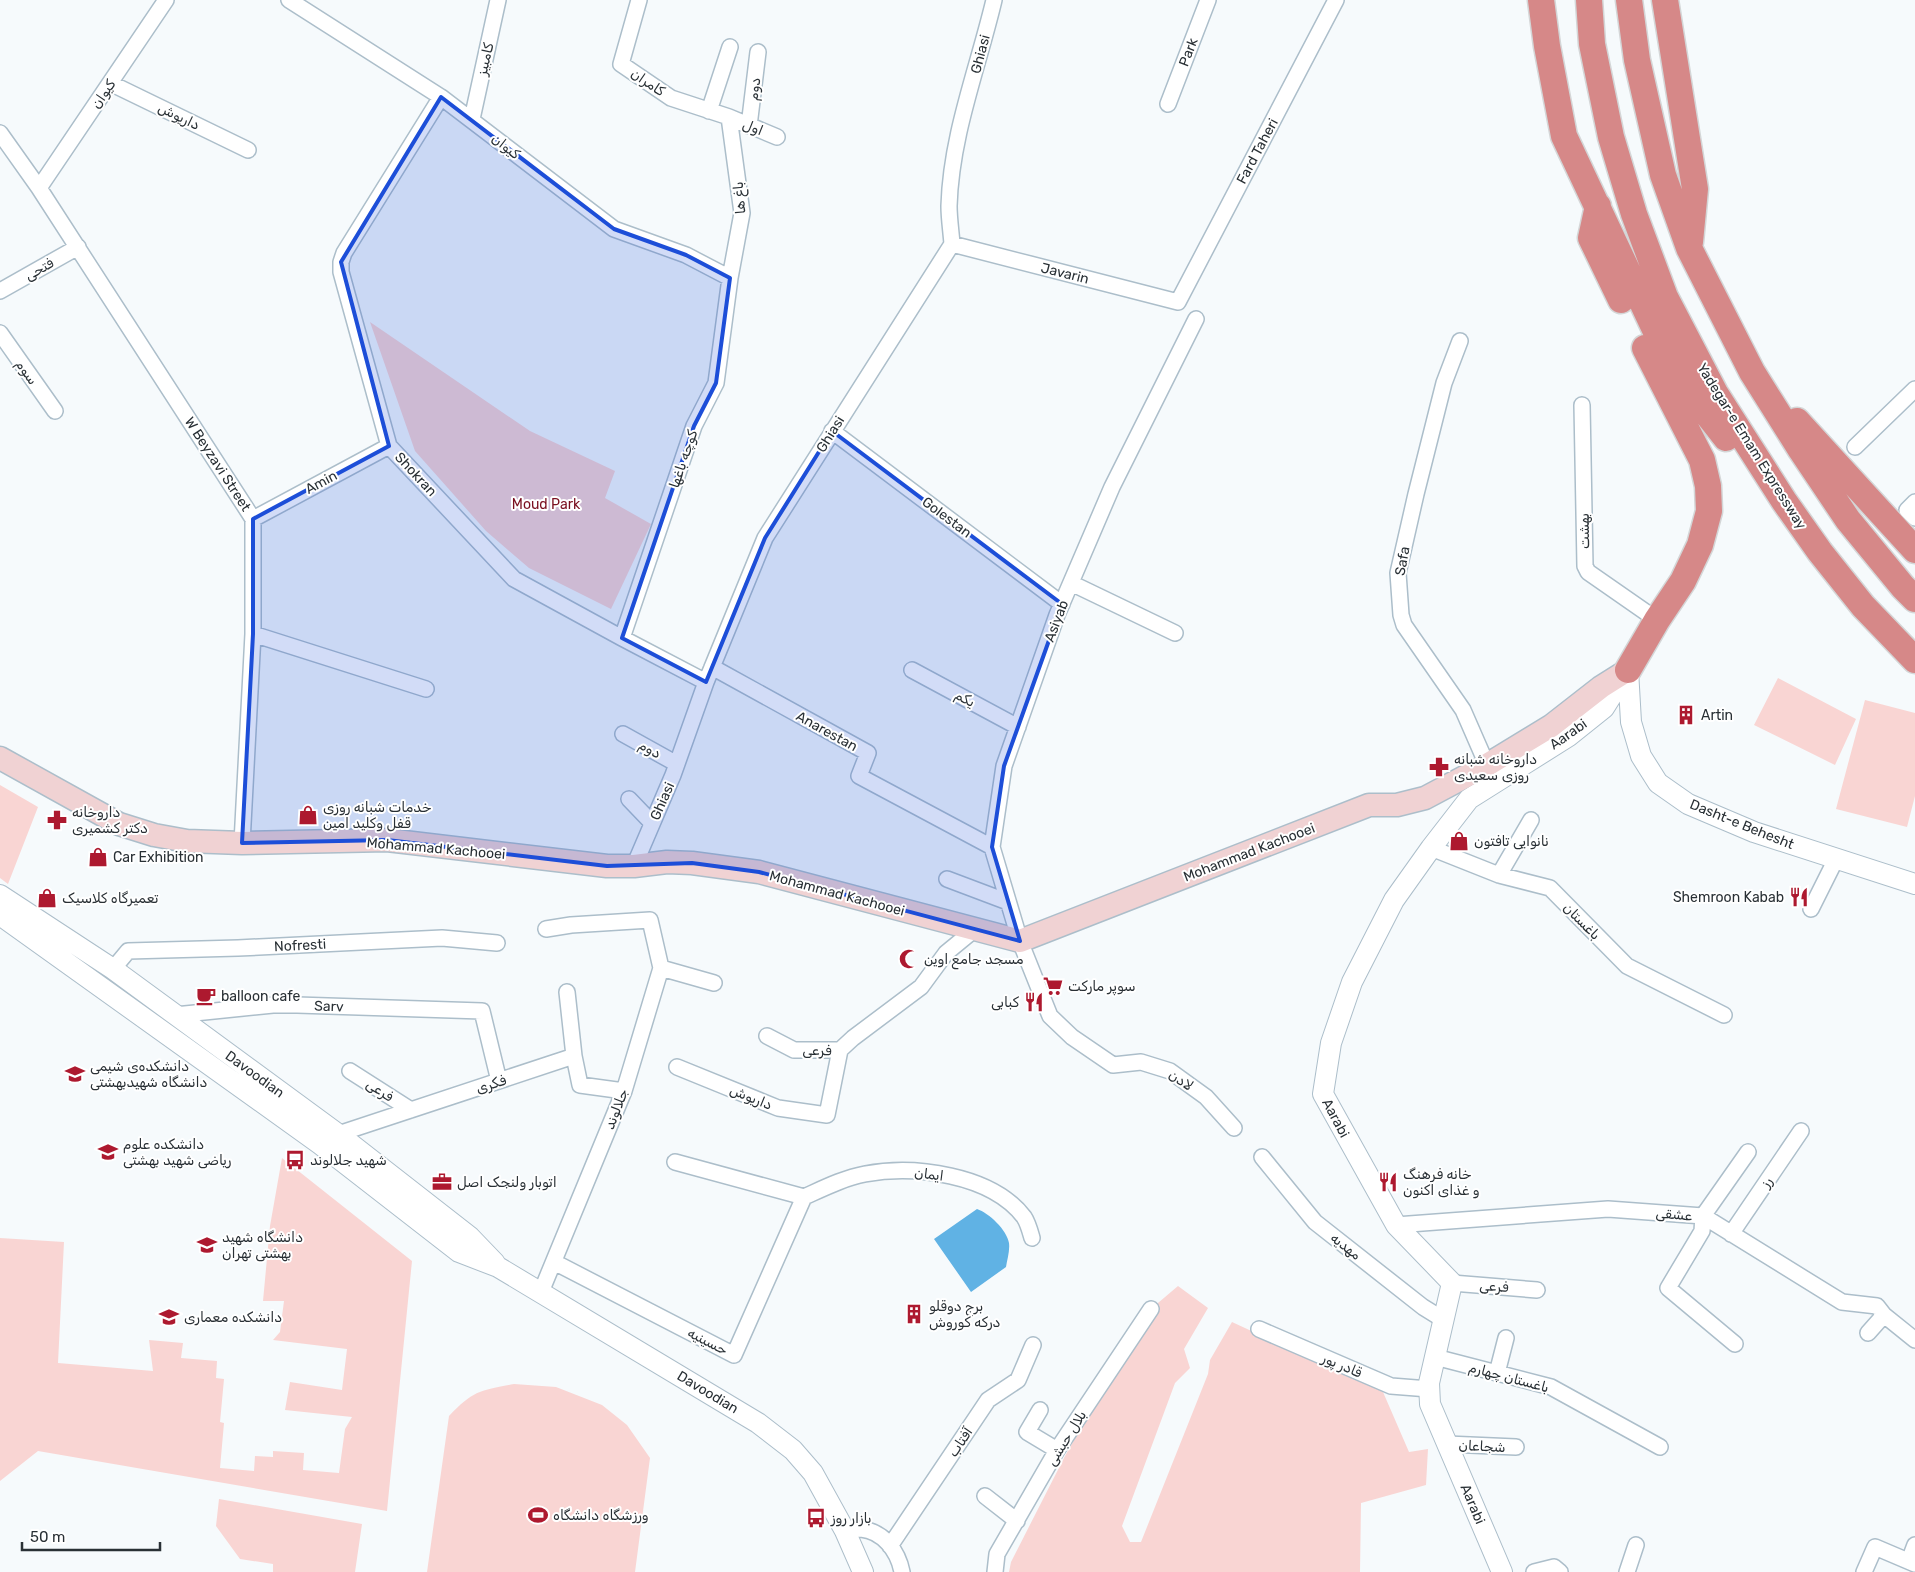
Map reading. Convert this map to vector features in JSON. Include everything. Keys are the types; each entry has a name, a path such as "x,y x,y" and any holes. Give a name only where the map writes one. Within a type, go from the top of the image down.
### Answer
{"highway":[{"path":"1542,0 1546,46 1564,136 1659,338 1692,394 1727,440 1767,474"},
{"name":"Yadegar-e Emam Expressway","path":"1589,0 1592,44 1611,137 1634,214 1665,297 1715,393 1820,552 1864,606 1915,660"},
{"path":"1629,0 1637,60 1663,175 1689,248 1752,372 1801,450 1848,520 1915,599"},
{"path":"1665,0 1696,189 1689,248"},
{"path":"1598,206 1591,238 1628,316 1702,460 1708,486 1709,511 1700,545 1684,580 1628,670"},
{"path":"1752,372 1915,550"}],"main road":[{"name":"Mohammad Kachooei","path":"0,758 119,824 154,835 188,841 242,843 387,840 607,866 634,866 667,862 711,866 759,872 841,887 974,930 1020,941 1370,805 1397,805 1425,798 1487,765 1551,726 1601,687 1628,670"}],"street":[{"name":"کیوان","path":"39,188 166,0"},
{"name":"کیوان","path":"289,0 441,97 614,229 686,255 730,278"},
{"name":"کامبیز","path":"472,119 498,0"},
{"name":"کامران","path":"638,0 621,64 672,98 729,117"},
{"name":"Park","path":"1168,104 1208,0"},
{"name":"Fard Taheri","path":"1178,302 1336,0"},
{"name":"Ghiasi","path":"634,866 677,764 709,674 765,538 952,244 949,206 952,167 992,1"},
{"path":"709,111 730,47"},
{"name":"دوم","path":"749,126 758,52"},
{"name":"داریوش","path":"110,82 248,150"},
{"name":"Shokran","path":"441,97 344,253 341,262 341,272 390,446 514,579 622,638 709,674"},
{"name":"اول","path":"729,117 776,136"},
{"name":"باغ ها","path":"729,117 742,213 730,278"},
{"name":"W Beyzavi Street","path":"0,133 78,247 253,519 253,634 242,843"},
{"name":"Javarin","path":"952,244 1178,302"},
{"name":"فتحی","path":"0,292 78,247"},
{"name":"کوچه باغها","path":"622,638 694,426 716,383 730,278"},
{"name":"Asiyab","path":"1020,941 992,847 1004,766 1062,604 1112,486 1196,319"},
{"name":"سوم","path":"0,333 55,411"},
{"name":"Safa","path":"1460,341 1444,383 1416,494 1398,581 1400,615 1404,625 1463,710 1487,765"},
{"path":"1855,447 1915,389"},
{"name":"بهشت","path":"1582,405 1585,566 1588,572 1658,620"},
{"name":"Golestan","path":"832,431 1062,604"},
{"name":"Amin","path":"253,519 390,446"},
{"path":"1071,584 1174,633"},
{"path":"253,634 426,689"},
{"name":"یکم","path":"912,670 1018,726"},
{"name":"Aarabi","path":"1502,1572 1430,1404 1429,1389 1452,1283 1396,1225 1323,1094 1331,1043 1352,982 1394,900 1431,848 1469,799 1569,736 1604,708 1628,670"},
{"name":"Dasht-e Behesht","path":"1628,670 1630,722 1641,756 1658,782 1688,804 1754,832 1915,884"},
{"name":"Anarestan","path":"709,674 868,753 859,776 992,847"},
{"name":"دوم","path":"623,734 677,764"},
{"path":"629,799 652,823"},
{"path":"1499,875 1532,820"},
{"name":"باغستان","path":"1431,848 1499,875 1550,888 1626,966 1724,1015"},
{"path":"1812,909 1836,858"},
{"path":"947,879 1008,902"},
{"name":"Davoodian","path":"0,895 113,969 338,1134 470,1237 498,1267"},
{"name":"Davoodian","path":"0,915 320,1144 459,1252 498,1267 542,1292 758,1423 793,1450 813,1473 845,1531 863,1572"},
{"name":"جلالوند","path":"542,1292 624,1091 661,968 650,920 571,924 546,929"},
{"path":"840,1050 853,1038 922,987 946,953 974,930"},
{"name":"Nofresti","path":"113,969 128,950 248,947 442,938 496,943"},
{"name":"لادن","path":"1020,941 1050,1016 1072,1037 1113,1065 1141,1062 1170,1071 1206,1097 1234,1128"},
{"path":"661,968 714,983"},
{"path":"567,992 574,1056 580,1085 624,1091"},
{"name":"Sarv","path":"176,1015 272,1005 482,1012 498,1081"},
{"name":"فرعی","path":"767,1036 794,1050 840,1050"},
{"name":"داریوش","path":"677,1067 778,1108 827,1115 840,1050"},
{"name":"فکری","path":"338,1134 574,1056"},
{"name":"فرعی","path":"350,1070 411,1110"},
{"name":"رز","path":"1731,1234 1801,1131"},
{"path":"1735,1344 1668,1288 1702,1232 1703,1216 1748,1152"},
{"name":"مهدیه","path":"1262,1157 1316,1222 1423,1307 1444,1320"},
{"path":"676,1162 804,1197"},
{"name":"ایمان","path":"804,1197 844,1180 864,1174 912,1171 941,1174 975,1184 1008,1201 1025,1218 1032,1238"},
{"name":"حسینیه","path":"554,1262 734,1355 804,1197"},
{"name":"عشقی","path":"1396,1225 1608,1208 1703,1216 1842,1302 1877,1306 1884,1315 1915,1340"},
{"name":"فرعی","path":"1452,1283 1537,1290"},
{"name":"بلال حبشی","path":"995,1572 997,1554 1057,1450 1151,1309"},
{"path":"1868,1333 1884,1315"},
{"name":"قادر پور","path":"1258,1329 1391,1386 1429,1389"},
{"path":"1497,1373 1506,1338"},
{"name":"آفتاب","path":"890,1546 988,1400 1018,1380 1033,1345"},
{"name":"باغستان چهارم","path":"1435,1357 1551,1387 1660,1447"},
{"path":"1040,1410 1027,1432 1057,1450"},
{"name":"شجاعان","path":"1447,1444 1516,1447"},
{"path":"985,1496 1017,1521"},
{"path":"845,1531 861,1529 882,1536 900,1561 902,1572"},
{"path":"1627,1572 1636,1545"},
{"path":"1864,1572 1875,1547 1912,1562 1915,1546"},
{"path":"1534,1572 1554,1567 1560,1572"}],"highlighted area":[{"path":"441,97 614,229 686,255 730,278 716,383 694,426 622,638 706,682 765,538 832,431 1062,604 1004,766 992,847 1020,941 759,872 692,863 607,866 387,840 242,843 253,634 253,519 389,446 341,262"}],"green space":[{"name":"Moud Park","path":"370,322 530,431 615,471 605,498 651,524 611,609 529,568 486,531 415,451"},
{"path":"1778,678 1856,719 1835,765 1754,725"},
{"path":"1865,700 1915,713 1915,796 1907,827 1836,809"},
{"path":"0,785 38,807 8,884 0,878"},
{"path":"282,1158 412,1261 387,1511 38,1451 0,1481 0,1238 64,1242 58,1363 153,1371 149,1340 183,1343 181,1358 217,1361 216,1378 224,1379 220,1422 224,1423 220,1468 254,1471 255,1456 273,1457 273,1451 304,1453 303,1470 339,1473 345,1429 352,1417 285,1410 290,1382 342,1390 347,1349 273,1340 280,1332 284,1301 263,1301 270,1226"},
{"path":"1178,1286 1208,1308 1184,1349 1190,1368 1175,1383 1122,1526 1130,1542 1141,1542 1208,1374 1210,1360 1232,1322 1383,1392 1409,1452 1428,1449 1426,1485 1361,1503 1360,1572 1009,1572 1011,1562 1065,1456 1145,1314"},
{"name":"ورزشگاه دانشگاه","path":"514,1384 556,1387 602,1405 627,1425 650,1458 635,1572 427,1572 449,1416 471,1396 485,1390"},
{"path":"219,1499 362,1524 355,1572 273,1572 273,1564 240,1559 216,1526"}],"water":[{"path":"977,1209 987,1214 1005,1233 1008,1238 1009,1249 1006,1267 971,1292 934,1239"}],"place":[{"name":"Artin","path":"1686,715"},
{"name":"داروخانه شبانه روزی سعیدی","path":"1439,767"},
{"name":"خدمات شبانه روزی قفل وکلید امین","path":"308,815"},
{"name":"داروخانه دکتر کشمیری","path":"57,820"},
{"name":"نانوایی تافتون","path":"1459,841"},
{"name":"Car Exhibition","path":"98,857"},
{"name":"Shemroon Kabab","path":"1799,897"},
{"name":"تعمیرگاه کلاسیک","path":"47,898"},
{"name":"مسجد جامع اوین","path":"909,959"},
{"name":"سوپر مارکت","path":"1053,986"},
{"name":"balloon cafe","path":"206,996"},
{"name":"کبابی","path":"1034,1002"},
{"name":"دانشکده‌ی شیمی دانشگاه شهیدبهشتی","path":"75,1074"},
{"name":"دانشکده علوم ریاضی شهید بهشتی","path":"108,1152"},
{"name":"شهید جلالوند","path":"295,1160"},
{"name":"اتوبار ولنجک اصل","path":"442,1182"},
{"name":"خانه فرهنگ و غذای اکنون","path":"1388,1182"},
{"name":"دانشگاه شهید بهشتی تهران","path":"207,1245"},
{"name":"برج دوقلو درکه کوروش","path":"914,1314"},
{"name":"دانشکده معماری","path":"169,1317"},
{"name":"ورزشگاه دانشگاه","path":"538,1515"},
{"name":"بازار روز","path":"816,1518"}]}
